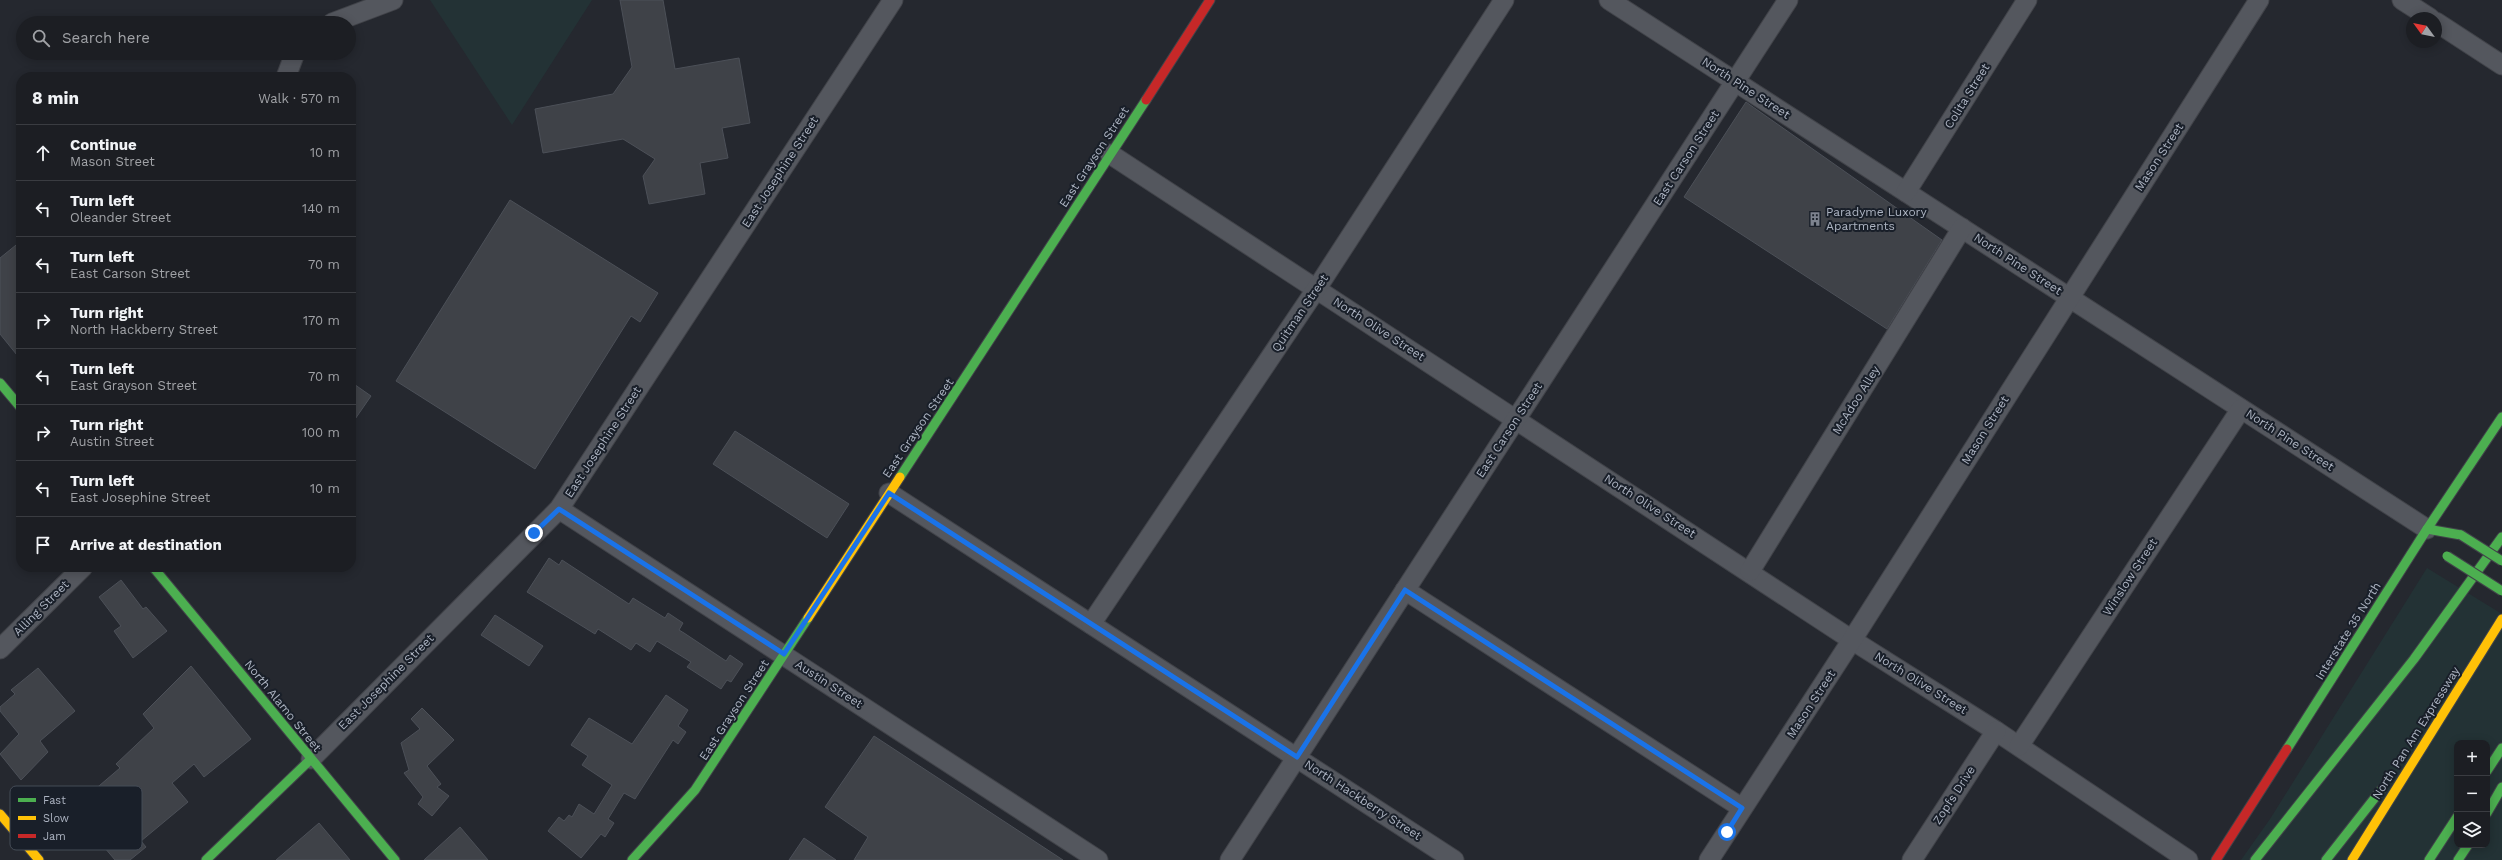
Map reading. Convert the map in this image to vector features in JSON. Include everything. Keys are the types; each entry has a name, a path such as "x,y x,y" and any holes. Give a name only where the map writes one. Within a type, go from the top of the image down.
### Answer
{"main road":[{"name":"East Grayson Street","path":"632,860 655,837 696,790 1210,0"},
{"path":"0,383 16,402"},
{"name":"Interstate 35 North","path":"2216,860 2431,534 2502,417"},
{"name":"North Pine Street","path":"2431,534 2461,535 2502,561"},
{"path":"2255,860 2414,659 2502,537"},
{"path":"2445,553 2502,591"},
{"name":"North Alamo Street","path":"157,572 395,860"},
{"name":"North Pan Am Expressway","path":"2352,860 2502,619"},
{"path":"2394,772 2444,710"},
{"path":"2490,766 2502,748"},
{"name":"East Josephine Street","path":"206,860 311,759"},
{"path":"2326,860 2384,785"},
{"path":"2488,812 2502,787"},
{"path":"0,814 10,826"},
{"path":"2429,860 2454,822"},
{"path":"2458,860 2466,848"},
{"path":"31,850 39,860"}],"street":[{"path":"351,16 393,0"},
{"name":"East Josephine Street","path":"311,759 559,509 893,0"},
{"name":"Quitman Street","path":"1091,624 1317,288 1504,0"},
{"name":"North Pine Street","path":"1609,0 2242,409 2431,534"},
{"name":"East Carson Street","path":"1230,860 1788,0"},
{"name":"Colita Street","path":"1906,192 2027,0"},
{"name":"Mason Street","path":"1709,860 1852,640 2259,0"},
{"path":"2402,0 2421,12"},
{"path":"2442,26 2502,65"},
{"path":"288,72 292,60"},
{"name":"North Olive Street","path":"1110,154 1317,288 1516,420 1750,571 1852,640 2019,746 2188,860"},
{"name":"McAdoo Alley","path":"1750,571 1962,228"},
{"name":"Winslow Street","path":"2019,746 2242,409"},
{"name":"North Hackberry Street","path":"889,493 1454,860"},
{"name":"Austin Street","path":"559,509 784,654 1098,860"},
{"name":"Alling Street","path":"0,649 78,572"},
{"path":"1405,590 1742,808"},
{"name":"Zopfs Drive","path":"1912,860 1996,731"}],"shaded area":[{"path":"430,0 592,0 512,125"},
{"path":"2427,568 2502,614 2502,860 2241,860 2270,819"}],"building":[{"path":"620,0 663,0 675,69 739,58 750,123 722,128 728,158 700,163 705,194 649,204 643,176 655,159 623,139 543,153 535,109 613,94 632,67"},
{"name":"Paradyme Luxory Apartments","path":"1746,102 1942,240 1887,329 1684,197"},
{"path":"510,200 658,293 640,322 631,316 535,469 396,381"},
{"path":"16,245 16,354 0,334 0,258"},
{"path":"356,386 371,396 356,418"},
{"path":"735,431 849,504 827,538 713,464"},
{"path":"549,558 559,565 562,560 629,604 633,598 665,618 668,613 683,623 679,630 726,661 730,655 743,664 731,682 727,680 721,689 687,667 691,662 657,641 650,652 636,643 631,650 598,629 595,634 527,592"},
{"path":"121,580 143,609 146,607 167,631 133,658 114,631 121,626 99,597"},
{"path":"495,615 543,646 529,666 481,635"},
{"path":"191,666 251,739 204,777 194,764 172,783 188,802 142,840 142,786 99,786 120,768 116,764 154,728 143,714"},
{"path":"38,668 75,711 40,741 48,752 21,780 0,754 19,734 0,711 0,707 15,694 11,690"},
{"path":"666,695 688,710 678,726 686,732 678,744 673,740 635,799 624,793 608,819 614,823 605,837 601,834 581,858 548,831 559,817 564,821 569,815 572,817 579,804 594,814 612,785 582,765 588,756 571,745 589,718 632,744"},
{"path":"422,708 454,740 427,766 441,784 437,787 449,796 432,816 418,804 423,797 404,773 409,770 401,743 420,729 411,719"},
{"path":"874,736 1063,860 854,860 868,837 825,807"},
{"path":"319,823 350,860 276,860"},
{"path":"460,827 488,860 424,860"},
{"path":"804,838 836,860 789,860"},
{"path":"142,842 146,847 130,860 115,860 107,850 142,850"}],"traffic: fast":[{"path":"900,477 1146,100"},
{"path":"0,383 16,402"},
{"path":"2287,749 2427,529 2502,417"},
{"path":"2427,529 2461,535"},
{"path":"2461,535 2502,561"},
{"path":"2255,860 2414,659 2502,537"},
{"path":"2447,556 2502,591"},
{"path":"157,572 395,860"},
{"path":"632,860 695,790 808,618"},
{"path":"2490,766 2502,748"},
{"path":"206,860 311,759"},
{"path":"2488,812 2502,787"},
{"path":"2326,860 2381,790"},
{"path":"2429,860 2454,822"},
{"path":"2458,860 2466,848"}],"traffic: slow":[{"path":"808,618 900,477"},
{"path":"2352,860 2502,619"},
{"path":"0,814 10,826"},
{"path":"31,850 39,860"}],"traffic: jam":[{"path":"1146,100 1210,0"},
{"path":"2216,860 2287,749"}],"place":[{"name":"Paradyme Luxory Apartments","path":"1815,219"}],"route":[{"path":"534,533 559,509 784,654 889,493 1297,757 1405,590 1742,808 1727,832"}]}
